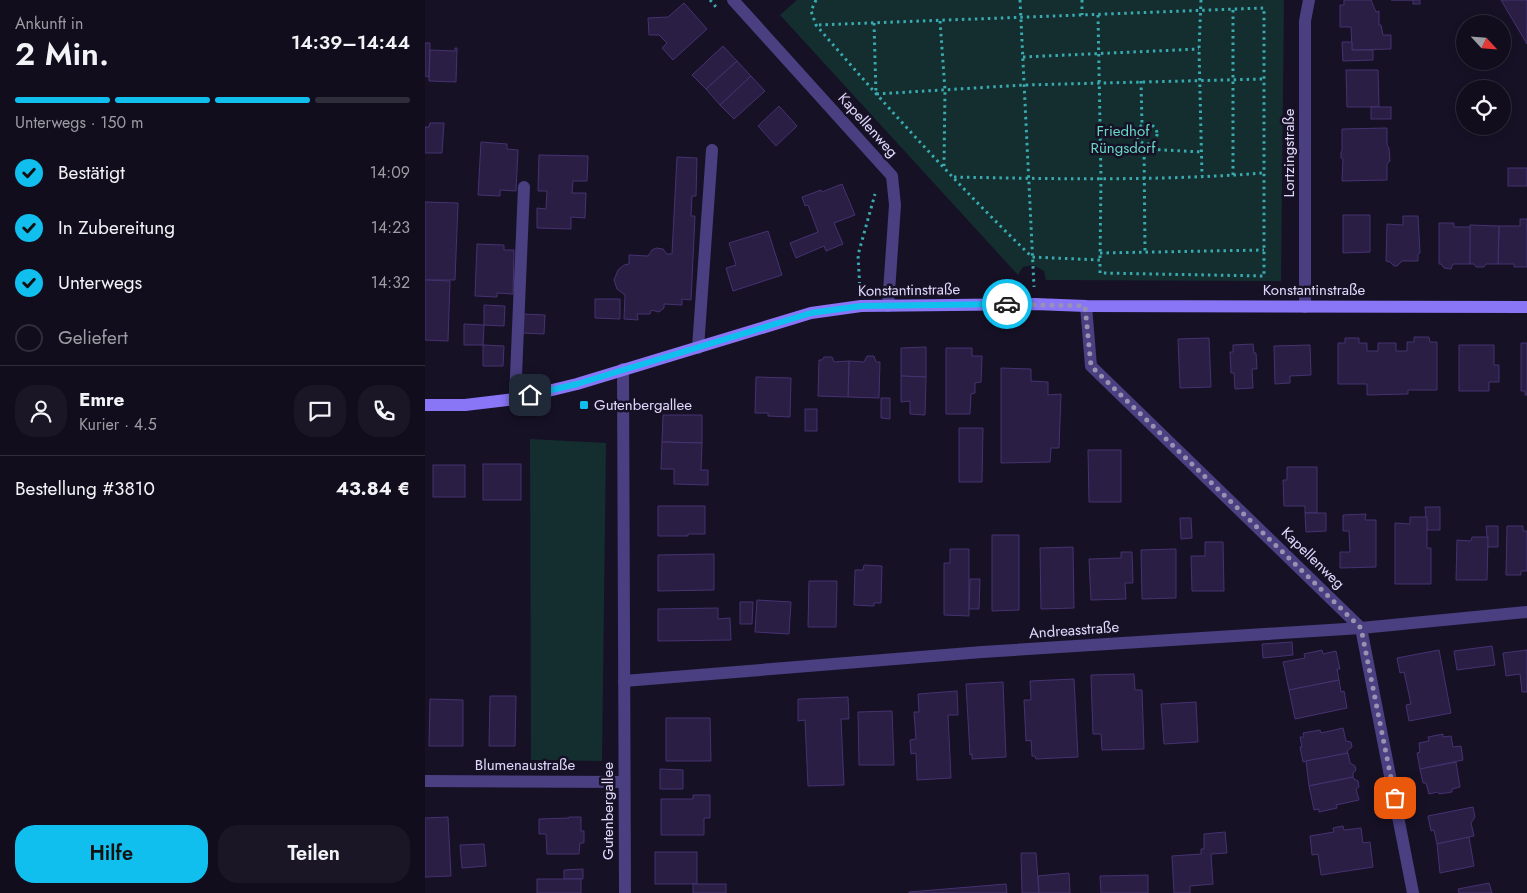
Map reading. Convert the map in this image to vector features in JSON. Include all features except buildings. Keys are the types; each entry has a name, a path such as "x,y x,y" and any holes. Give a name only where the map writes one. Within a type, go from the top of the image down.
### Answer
{"main road":[{"name":"Konstantinstraße","path":"425,405 465,405 515,399 577,384 811,313 861,306 1035,304 1085,306 1527,307"}],"street":[{"name":"Kapellenweg","path":"733,0 892,176 895,205 888,306"},
{"name":"Lortzingstraße","path":"1305,307 1305,21 1309,0"},
{"path":"698,348 712,150"},
{"path":"515,399 524,187"},
{"name":"Kapellenweg","path":"1085,306 1091,366 1361,628"},
{"name":"Gutenbergallee","path":"623,369 625,893"},
{"name":"Andreasstraße","path":"624,681 982,652 1361,628 1527,612"},
{"path":"1361,628 1413,893"},
{"name":"Blumenaustraße","path":"425,781 624,782"}],"path":[{"path":"710,0 717,7"},
{"path":"816,0 811,11 817,25 875,94 989,215 1032,257 1100,260"},
{"path":"1020,0 1035,304"},
{"path":"1082,0 1082,15"},
{"path":"1201,0 1199,49 1202,176"},
{"path":"817,25 1264,8 1264,276 1099,273 1101,178 1098,15"},
{"path":"1233,9 1233,175"},
{"path":"940,21 945,90 944,167"},
{"path":"874,23 875,94"},
{"path":"1023,57 1199,49"},
{"path":"875,94 1024,85 1264,79"},
{"path":"1141,82 1142,125 1137,135 1144,147 1145,253"},
{"path":"1142,125 1152,125 1157,132 1154,142 1144,147"},
{"path":"1144,147 1202,152"},
{"path":"953,177 1101,178 1233,175 1263,172"},
{"path":"861,306 858,255 877,189"},
{"path":"1100,253 1264,250"}],"green space":[{"name":"Friedhof Rüngsdorf","path":"797,0 1284,0 1281,281 1046,280 1044,271 1033,265 1023,267 1018,275 780,15"},
{"path":"530,439 606,443 602,761 531,760"}],"way so far":[{"path":"1007,304 1085,306 1091,366 1361,628 1395,798"}],"place":[{"name":"Gutenbergallee","path":"584,405"}],"route":[{"path":"530,395 577,384 811,313 861,306 1007,304"}]}
